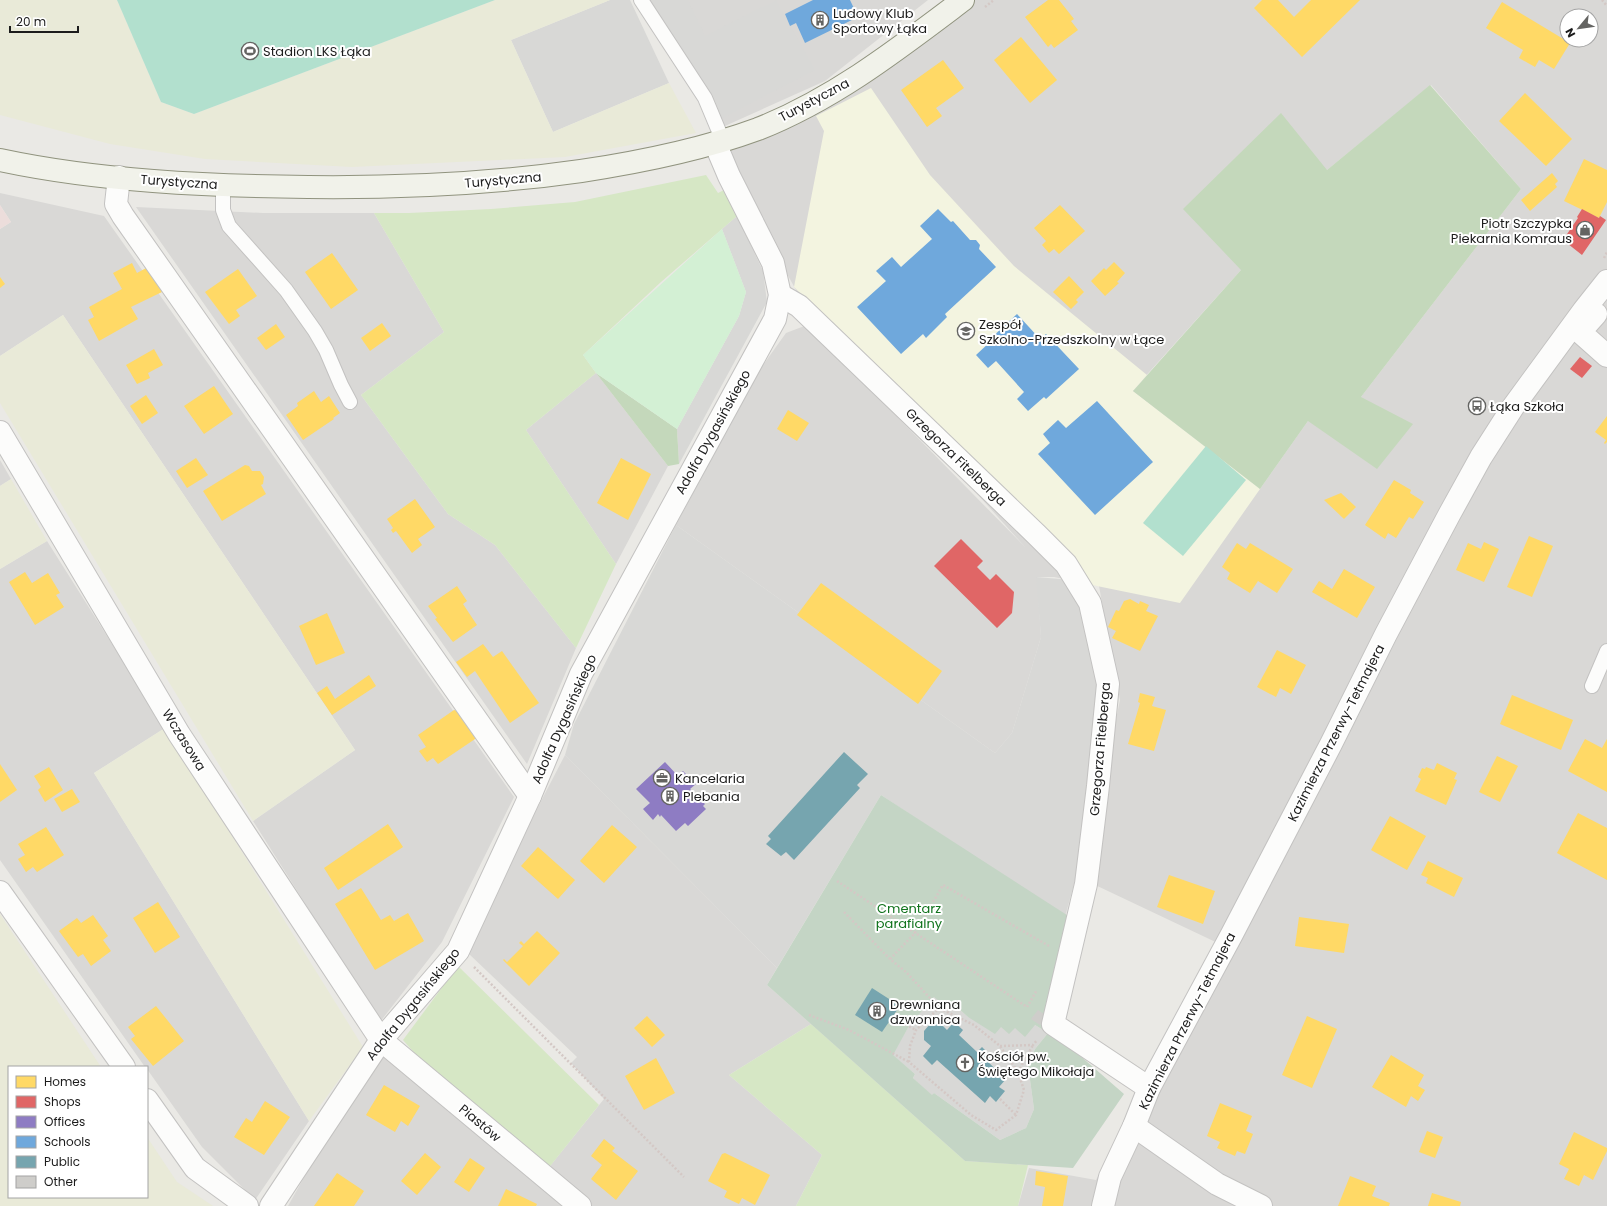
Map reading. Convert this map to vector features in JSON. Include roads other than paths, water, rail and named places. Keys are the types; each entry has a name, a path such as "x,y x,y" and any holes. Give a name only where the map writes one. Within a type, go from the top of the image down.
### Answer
{"main road":[{"name":"Turystyczna","path":"0,160 119,178 223,185 350,187 472,183 602,168 648,160 719,142 782,118 844,86 881,62 963,0"}],"street":[{"name":"Adolfa Dygasińskiego","path":"271,1206 381,1040 458,951 530,796 581,674 775,319 780,295 773,263 728,176 719,142"},
{"path":"119,178 116,204 123,216 530,796"},
{"name":"Kazimierza Przerwy-Tetmajera","path":"1103,1206 1110,1177 1150,1088 1273,856 1390,627 1481,457 1513,407 1607,281"},
{"name":"Grzegorza Fitelberga","path":"780,295 799,306 1038,535 1066,564 1090,603 1108,684 1098,786 1086,884 1053,1024 1150,1088"},
{"path":"1607,300 1580,332 1607,356"},
{"name":"Wczasowa","path":"0,432 179,734 381,1040"},
{"path":"0,892 123,1066"},
{"name":"Piastów","path":"381,1040 542,1176 580,1206"},
{"path":"148,1101 195,1168 247,1206"},
{"path":"1134,1126 1217,1184 1262,1206"}],"lane":[{"path":"641,0 705,98 719,142"},
{"path":"223,185 223,210 229,226 286,290 315,331 326,350 350,402"},
{"path":"1592,686 1607,651"}],"place":[{"name":"Ludowy Klub Sportowy Łąka","path":"820,20"},
{"name":"Stadion LKS Łąka","path":"250,51"},
{"name":"Piotr Szczypka Piekarnia Komraus","path":"1585,230"},
{"name":"Zespół Szkolno-Przedszkolny w Łące","path":"966,331"},
{"name":"Łąka Szkoła","path":"1477,406"},
{"name":"Kancelaria","path":"662,778"},
{"name":"Plebania","path":"670,796"},
{"name":"Drewniana dzwonnica","path":"877,1011"},
{"name":"Kościół pw. Świętego Mikołaja","path":"965,1063"}],"park label":[{"name":"Cmentarz parafialny","path":"909,916"}]}
